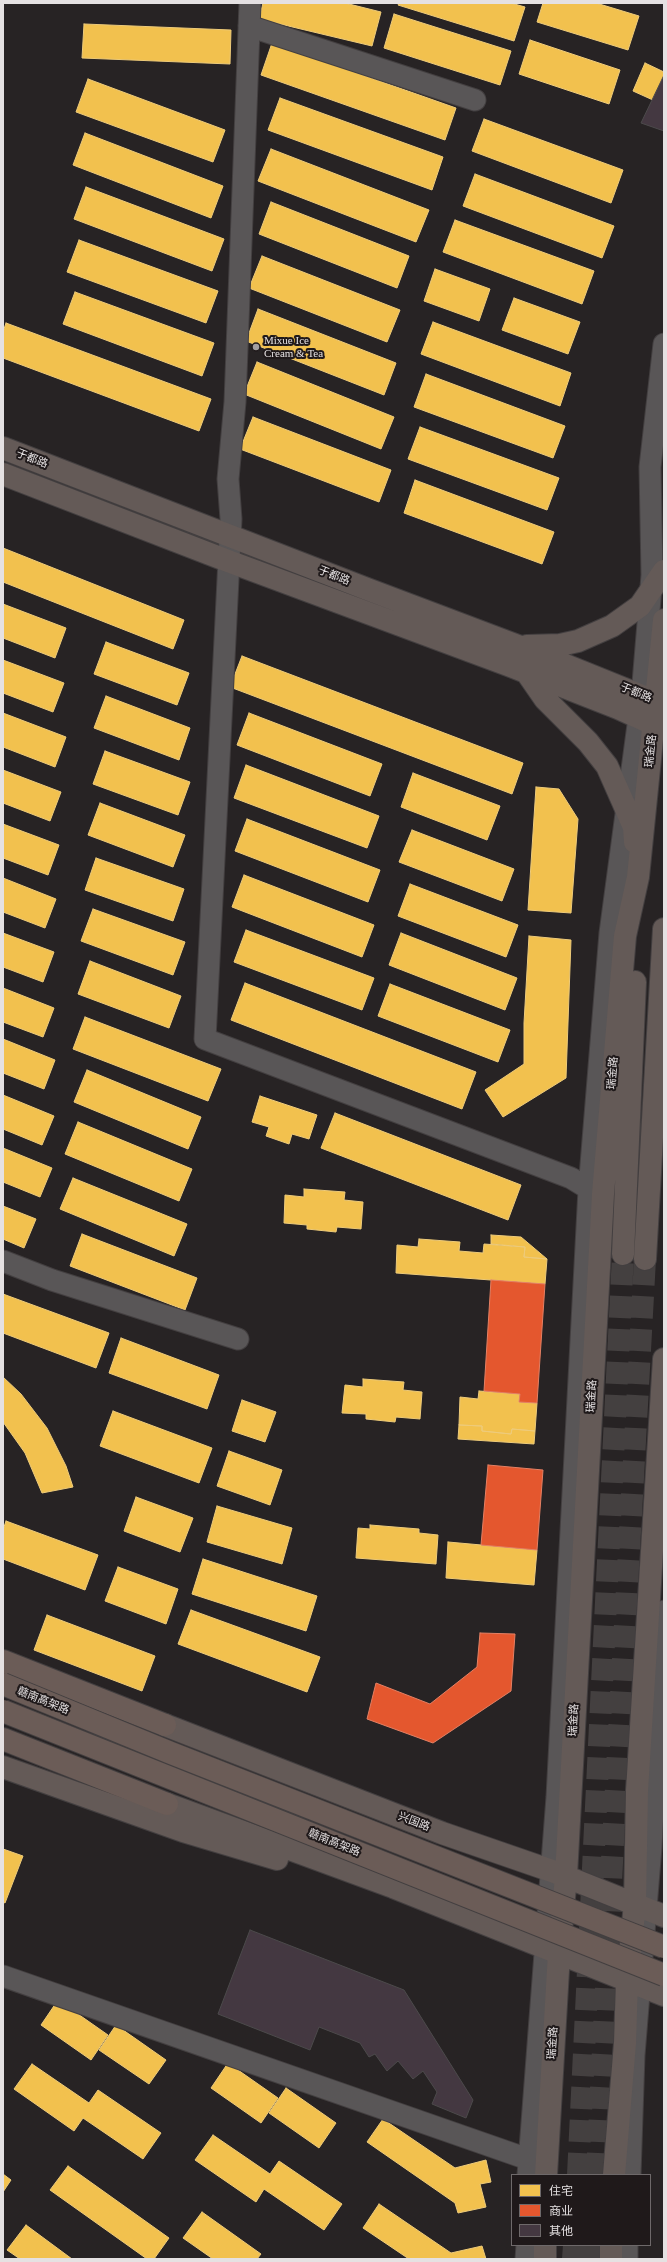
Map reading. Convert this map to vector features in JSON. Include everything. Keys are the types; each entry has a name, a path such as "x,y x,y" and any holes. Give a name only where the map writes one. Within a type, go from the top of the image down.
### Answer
{"highway":[{"path":"3,1661 166,1725"},
{"name":"赣南高架路","path":"3,1684 178,1756 664,1947"},
{"name":"赣南高架路","path":"3,1711 664,1975"},
{"path":"3,1739 167,1804"}],"main road":[{"name":"于都路","path":"3,448 518,646 654,700"},
{"name":"于都路","path":"3,474 228,561 527,673 652,723"},
{"path":"518,646 560,644 596,634 626,617 640,606 664,571"},
{"name":"瑞金路","path":"537,2168 552,1950 559,1874 596,1192 625,936 638,877 654,700 664,620"},
{"path":"527,673 545,699 583,737 607,766 628,810 634,827 638,877 637,953 624,1254"},
{"path":"645,1259 664,929"},
{"path":"614,2174 625,2043 633,1983 648,1910 637,1791 664,1359"},
{"path":"3,1671 320,1797 381,1809"},
{"name":"兴国路","path":"166,1725 381,1809 559,1874 648,1910"},
{"path":"3,1767 183,1831 444,1908"},
{"path":"167,1804 444,1908 664,1995"},
{"path":"545,2246 545,2259"},
{"path":"611,2246 611,2259"}],"street":[{"path":"250,3 235,402 228,479 231,519 205,1039 571,1178 596,1192 610,933 628,810 652,723"},
{"path":"249,26 475,100"},
{"path":"654,700 650,467 664,344"},
{"path":"3,1261 52,1280 238,1338"},
{"path":"648,1910 664,1611"},
{"path":"3,1976 537,2168"},
{"path":"630,2174 634,2055 633,1983"},
{"path":"526,2246 526,2259"},
{"path":"627,2246 627,2259"}],"building: 住宅":[{"path":"263,3 345,3 381,12 372,46 259,19"},
{"path":"399,3 511,3 525,7 514,41 398,5"},
{"path":"543,3 596,3 639,16 628,50 537,22"},
{"path":"394,14 511,51 500,85 384,48"},
{"path":"84,24 231,30 230,64 82,58"},
{"path":"530,40 620,70 609,104 519,74"},
{"path":"272,43 456,108 445,140 261,75"},
{"path":"645,63 664,72 664,105 633,91"},
{"path":"88,79 225,130 213,162 76,112"},
{"path":"280,98 443,157 432,190 268,130"},
{"path":"484,119 623,170 611,203 472,151"},
{"path":"85,133 223,186 211,218 73,165"},
{"path":"271,149 429,210 416,242 258,181"},
{"path":"475,174 614,226 602,258 463,206"},
{"path":"86,187 224,239 212,271 74,219"},
{"path":"271,202 409,256 397,288 259,234"},
{"path":"455,220 594,271 582,304 443,252"},
{"path":"79,240 218,291 206,323 67,272"},
{"path":"262,256 400,310 387,342 249,288"},
{"path":"435,269 490,289 479,321 424,301"},
{"path":"75,292 214,343 202,376 63,324"},
{"path":"514,298 580,322 568,354 502,330"},
{"path":"258,309 396,363 384,395 246,341"},
{"path":"433,322 571,373 560,406 421,354"},
{"path":"6,323 211,399 199,431 3,358 3,332"},
{"path":"257,362 394,417 381,449 244,394"},
{"path":"426,374 565,426 553,458 414,407"},
{"path":"253,417 391,470 379,502 240,449"},
{"path":"420,427 559,478 547,510 408,459"},
{"path":"415,480 554,532 542,564 404,513"},
{"path":"3,548 184,620 173,649 3,582"},
{"path":"3,604 66,628 55,658 3,638"},
{"path":"106,642 189,673 177,705 94,674"},
{"path":"242,656 523,763 512,794 230,687"},
{"path":"3,660 64,683 53,712 3,693"},
{"path":"106,696 190,728 179,760 94,728"},
{"path":"3,713 66,737 55,767 3,747"},
{"path":"249,713 382,764 370,796 237,745"},
{"path":"105,751 190,782 178,815 93,784"},
{"path":"246,765 379,816 367,848 234,798"},
{"path":"3,770 61,792 50,821 3,803"},
{"path":"413,773 500,806 487,840 401,807"},
{"path":"536,787 559,789 578,819 571,913 528,910"},
{"path":"100,803 185,835 173,867 88,835"},
{"path":"247,819 380,870 368,902 235,851"},
{"path":"3,824 59,845 48,875 3,858"},
{"path":"412,830 514,869 502,901 399,862"},
{"path":"96,858 184,889 173,921 85,890"},
{"path":"244,875 374,925 362,957 232,907"},
{"path":"3,878 56,899 45,928 3,912"},
{"path":"410,884 518,925 506,957 398,916"},
{"path":"93,909 185,942 173,975 81,941"},
{"path":"246,930 374,978 362,1010 234,962"},
{"path":"3,933 54,952 43,982 3,967"},
{"path":"401,933 517,978 505,1010 389,965"},
{"path":"529,936 571,940 566,1078 503,1117 485,1090 524,1064 524,1023"},
{"path":"90,961 181,996 169,1028 78,994"},
{"path":"245,983 476,1072 462,1109 231,1020"},
{"path":"390,984 510,1030 498,1062 378,1016"},
{"path":"3,988 54,1008 43,1037 3,1022"},
{"path":"85,1017 221,1069 208,1101 73,1049"},
{"path":"3,1039 55,1060 44,1089 3,1073"},
{"path":"87,1070 201,1117 188,1149 74,1102"},
{"path":"3,1095 54,1116 42,1145 3,1129"},
{"path":"260,1096 317,1115 309,1139 292,1134 289,1144 266,1136 269,1127 252,1122"},
{"path":"335,1113 521,1185 508,1220 321,1148"},
{"path":"78,1122 192,1169 179,1201 65,1154"},
{"path":"3,1148 52,1168 40,1197 3,1182"},
{"path":"73,1178 187,1224 174,1256 60,1209"},
{"path":"304,1189 345,1192 344,1200 363,1202 361,1229 337,1227 336,1232 307,1229 307,1225 284,1223 285,1195 304,1197"},
{"path":"3,1206 36,1219 24,1248 3,1239"},
{"path":"82,1234 197,1278 185,1310 70,1266"},
{"path":"491,1235 521,1237 547,1259 524,1257 525,1247 491,1244"},
{"path":"419,1239 460,1242 459,1251 483,1253 484,1244 525,1247 524,1257 547,1259 545,1284 396,1273 397,1245 418,1247"},
{"path":"3,1294 109,1333 96,1368 3,1333"},
{"path":"121,1338 219,1375 207,1409 109,1373"},
{"path":"3,1377 21,1394 47,1428 66,1466 73,1487 42,1493 25,1453 3,1422"},
{"path":"363,1379 404,1382 403,1390 422,1392 420,1419 396,1417 395,1422 366,1419 366,1414 342,1413 345,1385 363,1387"},
{"path":"479,1391 520,1394 519,1402 537,1403 535,1431 512,1429 511,1434 482,1431 482,1426 459,1425 460,1397 478,1399"},
{"path":"242,1400 276,1412 265,1442 232,1431"},
{"path":"113,1411 212,1448 199,1483 100,1446"},
{"path":"459,1425 482,1426 482,1431 511,1434 512,1429 535,1431 534,1444 458,1439"},
{"path":"229,1451 282,1470 270,1505 217,1486"},
{"path":"136,1497 193,1518 180,1552 124,1531"},
{"path":"217,1506 292,1528 282,1564 207,1542"},
{"path":"6,1521 98,1555 85,1590 3,1559 3,1530"},
{"path":"370,1525 419,1529 419,1533 438,1535 436,1564 356,1558 358,1528 370,1529"},
{"path":"448,1542 537,1550 534,1585 446,1578"},
{"path":"203,1559 317,1596 306,1631 192,1594"},
{"path":"118,1567 178,1589 166,1624 105,1601"},
{"path":"191,1610 320,1657 307,1692 178,1644"},
{"path":"47,1615 155,1656 142,1691 34,1650"},
{"path":"3,1849 23,1856 5,1903 3,1902"},
{"path":"58,2000 108,2035 91,2060 41,2025"},
{"path":"116,2025 166,2060 149,2084 99,2050"},
{"path":"228,2063 278,2098 261,2123 211,2088"},
{"path":"32,2064 89,2103 98,2090 161,2133 143,2159 83,2118 74,2131 14,2089"},
{"path":"286,2088 336,2123 319,2148 269,2113"},
{"path":"383,2119 455,2168 486,2160 491,2182 480,2184 486,2207 458,2213 455,2203 367,2142"},
{"path":"213,2135 270,2174 279,2161 342,2204 324,2230 264,2189 256,2202 195,2160"},
{"path":"68,2166 169,2238 154,2259 147,2259 50,2190"},
{"path":"3,2174 11,2180 3,2192"},
{"path":"379,2204 451,2253 482,2246 486,2259 409,2259 363,2228"},
{"path":"202,2212 261,2254 257,2259 213,2259 183,2238"},
{"path":"26,2225 72,2259 20,2259 7,2250"}],"building: 商业":[{"path":"491,1280 545,1284 537,1403 519,1402 520,1394 484,1391"},
{"path":"488,1465 543,1470 537,1550 481,1545"},
{"path":"480,1633 515,1634 511,1691 433,1743 367,1719 376,1683 430,1704 477,1667"}],"building: 其他":[{"path":"664,75 664,131 641,123"},
{"path":"250,1930 404,1990 473,2100 466,2118 432,2104 437,2092 423,2071 413,2079 398,2061 387,2071 375,2054 369,2057 360,2043 319,2027 310,2050 218,2014"}],"tunnel":[{"path":"578,2174 623,1254"},
{"path":"597,2174 613,1842 645,1259"},
{"path":"573,2259 574,2246"},
{"path":"594,2246 594,2259"}],"place":[{"name":"Mixue Ice Cream & Tea","path":"256,347"}]}
